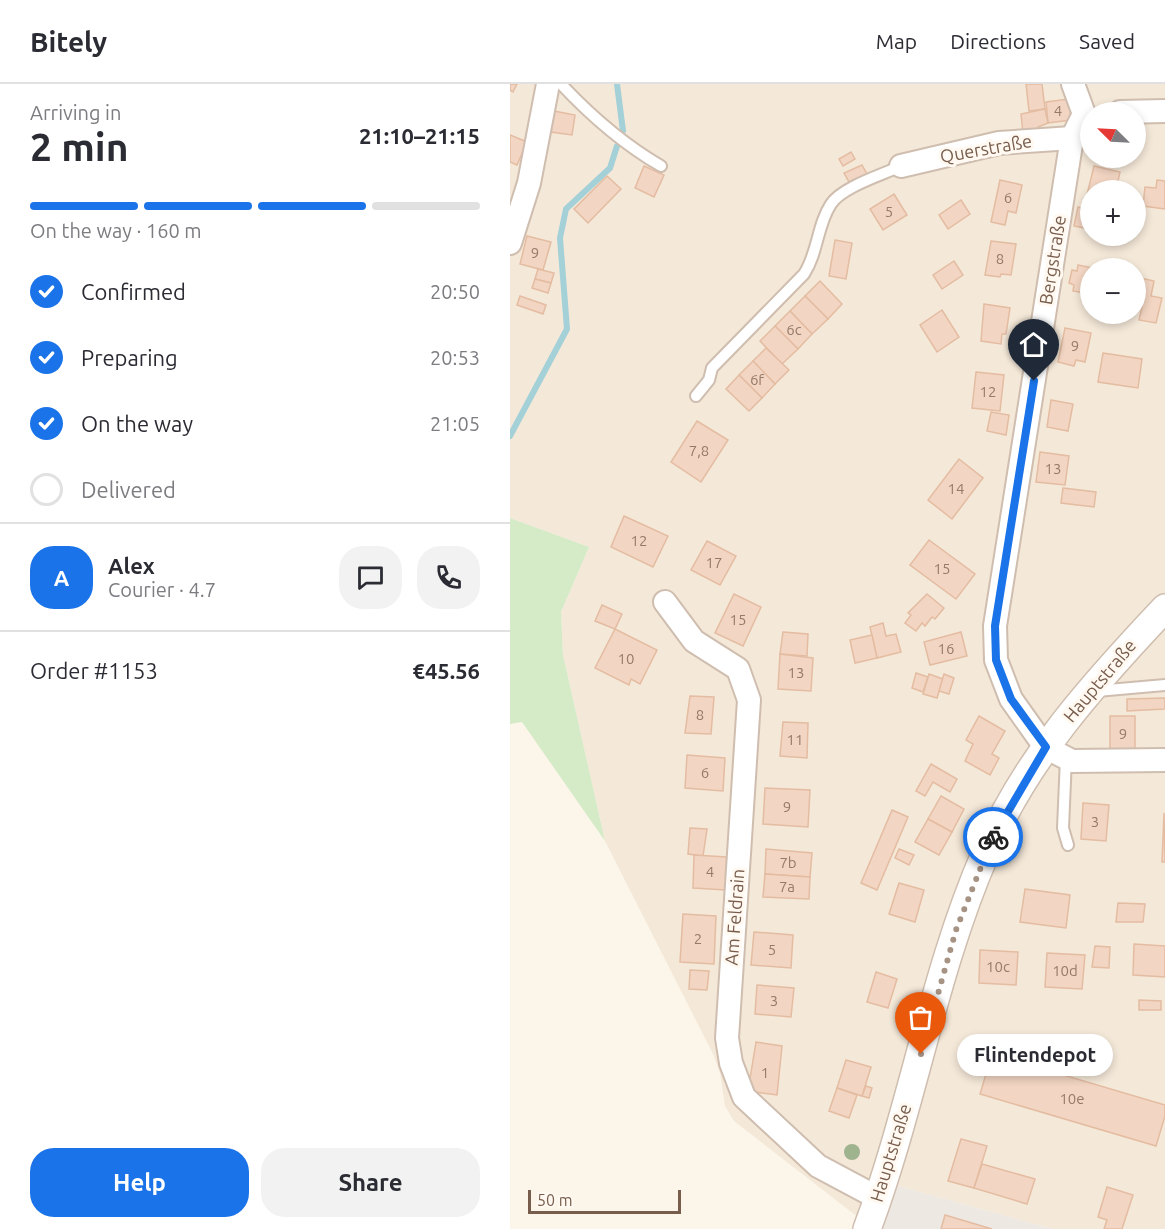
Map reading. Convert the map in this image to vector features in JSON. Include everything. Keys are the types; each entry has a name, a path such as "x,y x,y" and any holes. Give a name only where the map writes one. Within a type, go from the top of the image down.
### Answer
{"street":[{"path":"510,243 529,183 548,84"},
{"name":"Bergstraße","path":"1073,84 1081,102"},
{"path":"1146,111 1165,111"},
{"name":"Bergstraße","path":"1056,753 1011,699 996,660 995,626 1072,138 1080,125"},
{"name":"Querstraße","path":"901,166 999,143 1072,138"},
{"name":"Am Feldrain","path":"665,602 694,640 738,669 749,700 727,1038 740,1089 761,1114 818,1166 878,1198"},
{"name":"Hauptstraße","path":"867,1229 956,930 986,851 1014,798 1056,753 1088,693 1165,608"},
{"path":"1056,753 1072,761 1165,760"}],"lane":[{"path":"561,84 579,104 630,148 661,166"},
{"path":"696,396 709,380 712,368 804,274 812,261 831,204 848,190 901,166"},
{"path":"1088,693 1165,685"},
{"path":"1056,753 1068,845"}],"shaded area":[{"path":"510,84 1165,84 1165,1229 1053,1229 884,1182 868,1225 734,1121 725,1106 720,1073 713,1054 605,841 563,655 561,612 589,547 510,518"},
{"path":"884,1182 1053,1229 867,1229"}],"green space":[{"path":"510,518 589,547 561,612 563,655 605,841 522,722 510,724"}],"building":[{"path":"510,84 517,84 513,92 510,90"},
{"path":"1026,84 1042,84 1045,109 1029,111"},
{"path":"1069,99 1071,120 1048,123 1046,102"},
{"path":"1045,109 1048,123 1038,127 1039,132 1023,133 1021,114"},
{"path":"554,111 575,115 572,135 551,132"},
{"path":"510,135 527,142 517,165 510,162"},
{"path":"851,152 855,159 843,166 839,159"},
{"path":"862,165 867,174 849,182 844,173"},
{"path":"644,166 664,175 654,197 635,188"},
{"path":"1094,168 1120,172 1118,180 1091,180"},
{"path":"607,176 621,189 588,223 574,209"},
{"path":"1000,180 1022,185 1016,213 1008,211 1005,225 991,222"},
{"path":"1157,180 1165,181 1165,209 1146,206 1146,187 1156,188"},
{"path":"894,194 907,215 883,230 870,209"},
{"path":"961,200 970,214 948,229 939,215"},
{"path":"1078,207 1080,208 1080,227 1074,226"},
{"path":"527,236 551,242 543,270 520,264"},
{"path":"835,240 852,243 846,279 829,276"},
{"path":"991,241 1016,244 1011,275 1001,274 1000,277 985,275"},
{"path":"954,261 963,275 942,289 933,275"},
{"path":"1078,265 1080,265 1080,292 1073,291 1074,285 1069,283 1072,270 1077,271"},
{"path":"538,269 554,273 551,283 535,279"},
{"path":"535,279 551,283 548,293 532,288"},
{"path":"1146,279 1154,281 1151,296 1162,298 1156,323 1146,321"},
{"path":"820,281 842,304 828,319 805,296"},
{"path":"520,296 546,305 543,314 517,305"},
{"path":"805,296 828,319 812,334 790,311"},
{"path":"984,304 1010,308 1006,334 1002,334 1001,344 981,341"},
{"path":"942,310 959,337 937,352 920,325"},
{"path":"790,311 812,334 798,349 775,326"},
{"path":"775,326 798,349 782,364 760,341"},
{"path":"1065,328 1091,333 1085,362 1076,360 1074,366 1058,362"},
{"path":"766,348 789,370 775,384 753,361"},
{"path":"1103,353 1142,359 1138,388 1098,382"},
{"path":"753,361 775,384 762,398 739,375"},
{"path":"976,372 1004,375 1000,411 972,408"},
{"path":"739,375 762,398 749,411 726,389"},
{"path":"1051,400 1073,404 1068,431 1047,427"},
{"path":"991,412 1009,415 1006,435 987,431"},
{"path":"697,421 728,440 701,482 671,462"},
{"path":"1040,452 1069,456 1065,485 1036,482"},
{"path":"959,459 983,478 952,519 928,500"},
{"path":"1063,488 1096,492 1094,507 1061,503"},
{"path":"624,516 668,536 653,567 611,547"},
{"path":"929,540 975,574 956,599 910,565"},
{"path":"707,541 736,556 720,585 691,570"},
{"path":"734,594 761,607 743,646 715,633"},
{"path":"927,594 944,608 935,619 932,617 925,626 922,623 916,631 905,623 911,615 908,613"},
{"path":"602,605 622,614 615,629 595,621"},
{"path":"883,623 886,636 896,634 901,652 877,658 870,627"},
{"path":"615,629 657,650 640,684 631,679 629,685 595,668"},
{"path":"783,632 808,634 807,656 780,654"},
{"path":"961,632 967,656 930,665 924,642"},
{"path":"872,635 877,658 855,663 850,640"},
{"path":"780,654 813,658 811,691 778,689"},
{"path":"916,673 928,677 923,692 912,688"},
{"path":"929,674 943,679 937,698 923,694"},
{"path":"944,674 954,678 949,694 939,691"},
{"path":"690,696 714,697 711,734 685,733"},
{"path":"1165,698 1165,709 1127,711 1127,699"},
{"path":"979,716 1005,731 992,754 999,758 990,775 965,761 973,744 966,740"},
{"path":"1110,716 1135,716 1135,752 1110,753"},
{"path":"783,722 808,723 807,758 780,756"},
{"path":"687,755 725,758 723,791 685,788"},
{"path":"931,764 957,779 950,792 933,782 925,796 916,791"},
{"path":"765,788 810,790 808,827 763,824"},
{"path":"941,796 964,809 952,832 928,819"},
{"path":"1083,803 1109,805 1106,841 1081,839"},
{"path":"892,810 908,817 877,890 861,883"},
{"path":"1164,813 1165,862 1162,862"},
{"path":"928,819 952,832 939,855 915,842"},
{"path":"690,828 707,829 703,856 688,854"},
{"path":"766,849 812,853 810,877 765,874"},
{"path":"899,849 914,855 909,865 895,858"},
{"path":"694,855 727,857 726,890 693,888"},
{"path":"765,874 810,877 809,899 763,897"},
{"path":"899,883 924,890 915,922 889,914"},
{"path":"1025,889 1070,895 1066,928 1020,922"},
{"path":"1118,903 1145,904 1143,922 1116,922"},
{"path":"683,914 716,916 714,964 680,962"},
{"path":"754,932 793,935 791,968 751,965"},
{"path":"1134,944 1165,946 1165,977 1133,975"},
{"path":"1095,946 1110,947 1109,968 1092,967"},
{"path":"980,950 1018,952 1016,985 979,983"},
{"path":"1047,953 1085,955 1082,989 1045,987"},
{"path":"690,970 709,971 707,990 689,989"},
{"path":"876,972 897,979 888,1008 867,1002"},
{"path":"757,985 794,988 791,1017 755,1014"},
{"path":"1139,1000 1161,1001 1161,1010 1139,1010"},
{"path":"756,1042 782,1046 777,1095 748,1091"},
{"path":"992,1054 1165,1105 1165,1116 1156,1146 980,1094"},
{"path":"846,1060 871,1067 862,1096 837,1088"},
{"path":"866,1086 872,1088 869,1098 862,1096"},
{"path":"837,1088 857,1095 849,1118 829,1111"},
{"path":"961,1139 987,1146 974,1188 948,1181"},
{"path":"982,1164 1035,1179 1027,1204 974,1188"},
{"path":"1107,1187 1133,1195 1122,1229 1104,1229 1107,1220 1098,1217"},
{"path":"945,1215 992,1229 941,1229"}],"waterway":[{"path":"617,84 623,131"},
{"path":"510,436 567,329 560,238 566,209 610,168 617,146"}],"way so far":[{"path":"921,1054 956,930 993,837"}],"place":[{"name":"Flintendepot","path":"921,1054"}],"route":[{"path":"993,837 1046,747 1011,699 996,660 995,626 1034,381"}]}
